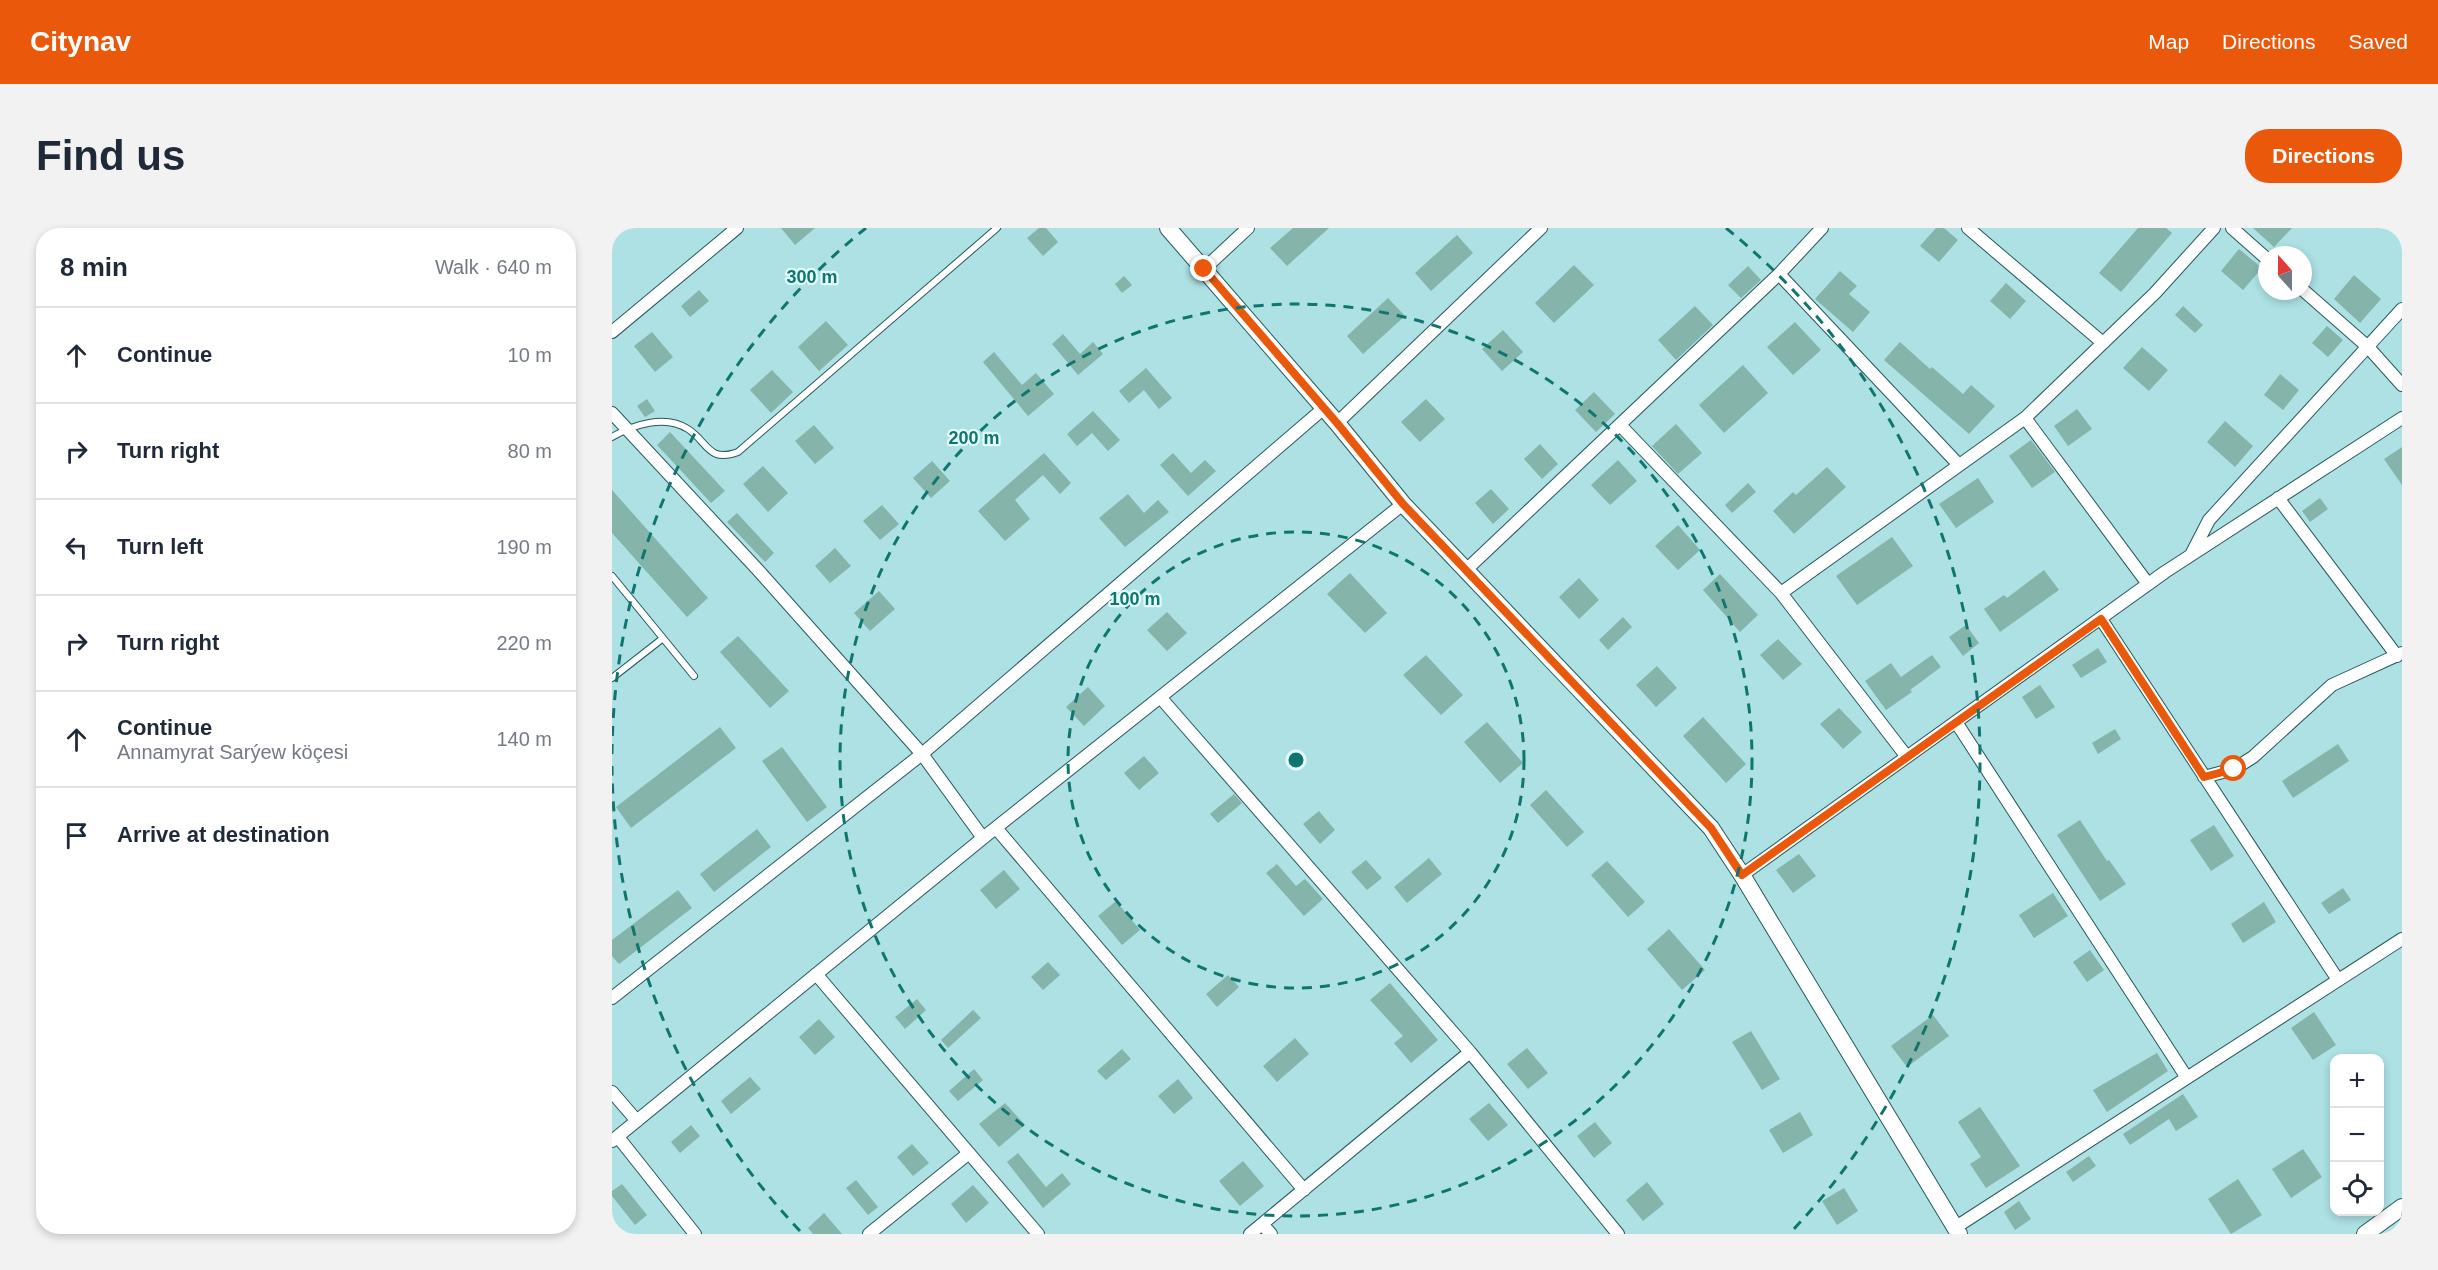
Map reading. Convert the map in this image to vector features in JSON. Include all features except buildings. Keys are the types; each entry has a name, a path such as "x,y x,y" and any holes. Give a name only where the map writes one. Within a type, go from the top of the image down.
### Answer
{"street":[{"path":"612,332 737,228"},
{"path":"1168,228 1337,423 1403,504 1711,828 1742,875 1958,1231 2187,1078 2402,939"},
{"path":"1204,269 1248,228"},
{"path":"1337,423 1541,228"},
{"path":"1466,570 1779,274 1822,228"},
{"path":"1968,228 2103,343"},
{"path":"1781,593 2025,418 2155,292 2214,228"},
{"path":"2232,228 2258,251"},
{"path":"1779,274 1959,465"},
{"path":"2312,298 2368,347 2402,385"},
{"path":"2190,555 2209,520 2402,309"},
{"path":"612,998 921,754 1324,408"},
{"path":"612,413 758,570 921,754 983,838"},
{"path":"2025,418 2148,584"},
{"path":"1742,875 2148,584 2402,418"},
{"path":"1620,425 1781,593 1907,757"},
{"path":"2204,777 2234,769 2253,757 2332,685 2399,655 2278,498"},
{"path":"695,1234 615,1139 983,838 1403,504"},
{"path":"2101,619 2338,980"},
{"path":"1160,697 1470,1052 1618,1234"},
{"path":"1956,722 2187,1078"},
{"path":"996,828 1304,1190"},
{"path":"816,974 1038,1234"},
{"path":"1251,1234 1266,1229 1304,1190 1470,1052"},
{"path":"612,1092 637,1121"},
{"path":"868,1234 969,1153"},
{"path":"2365,1234 2402,1207"}],"lane":[{"path":"612,437 626,429 653,422 670,422 687,429 718,456 738,452 997,228"},
{"path":"612,576 694,676"},
{"path":"612,678 662,639"}],"route":[{"path":"1204,269 1337,423 1403,504 1711,828 1742,875 2101,619 2204,777 2234,769"}]}
